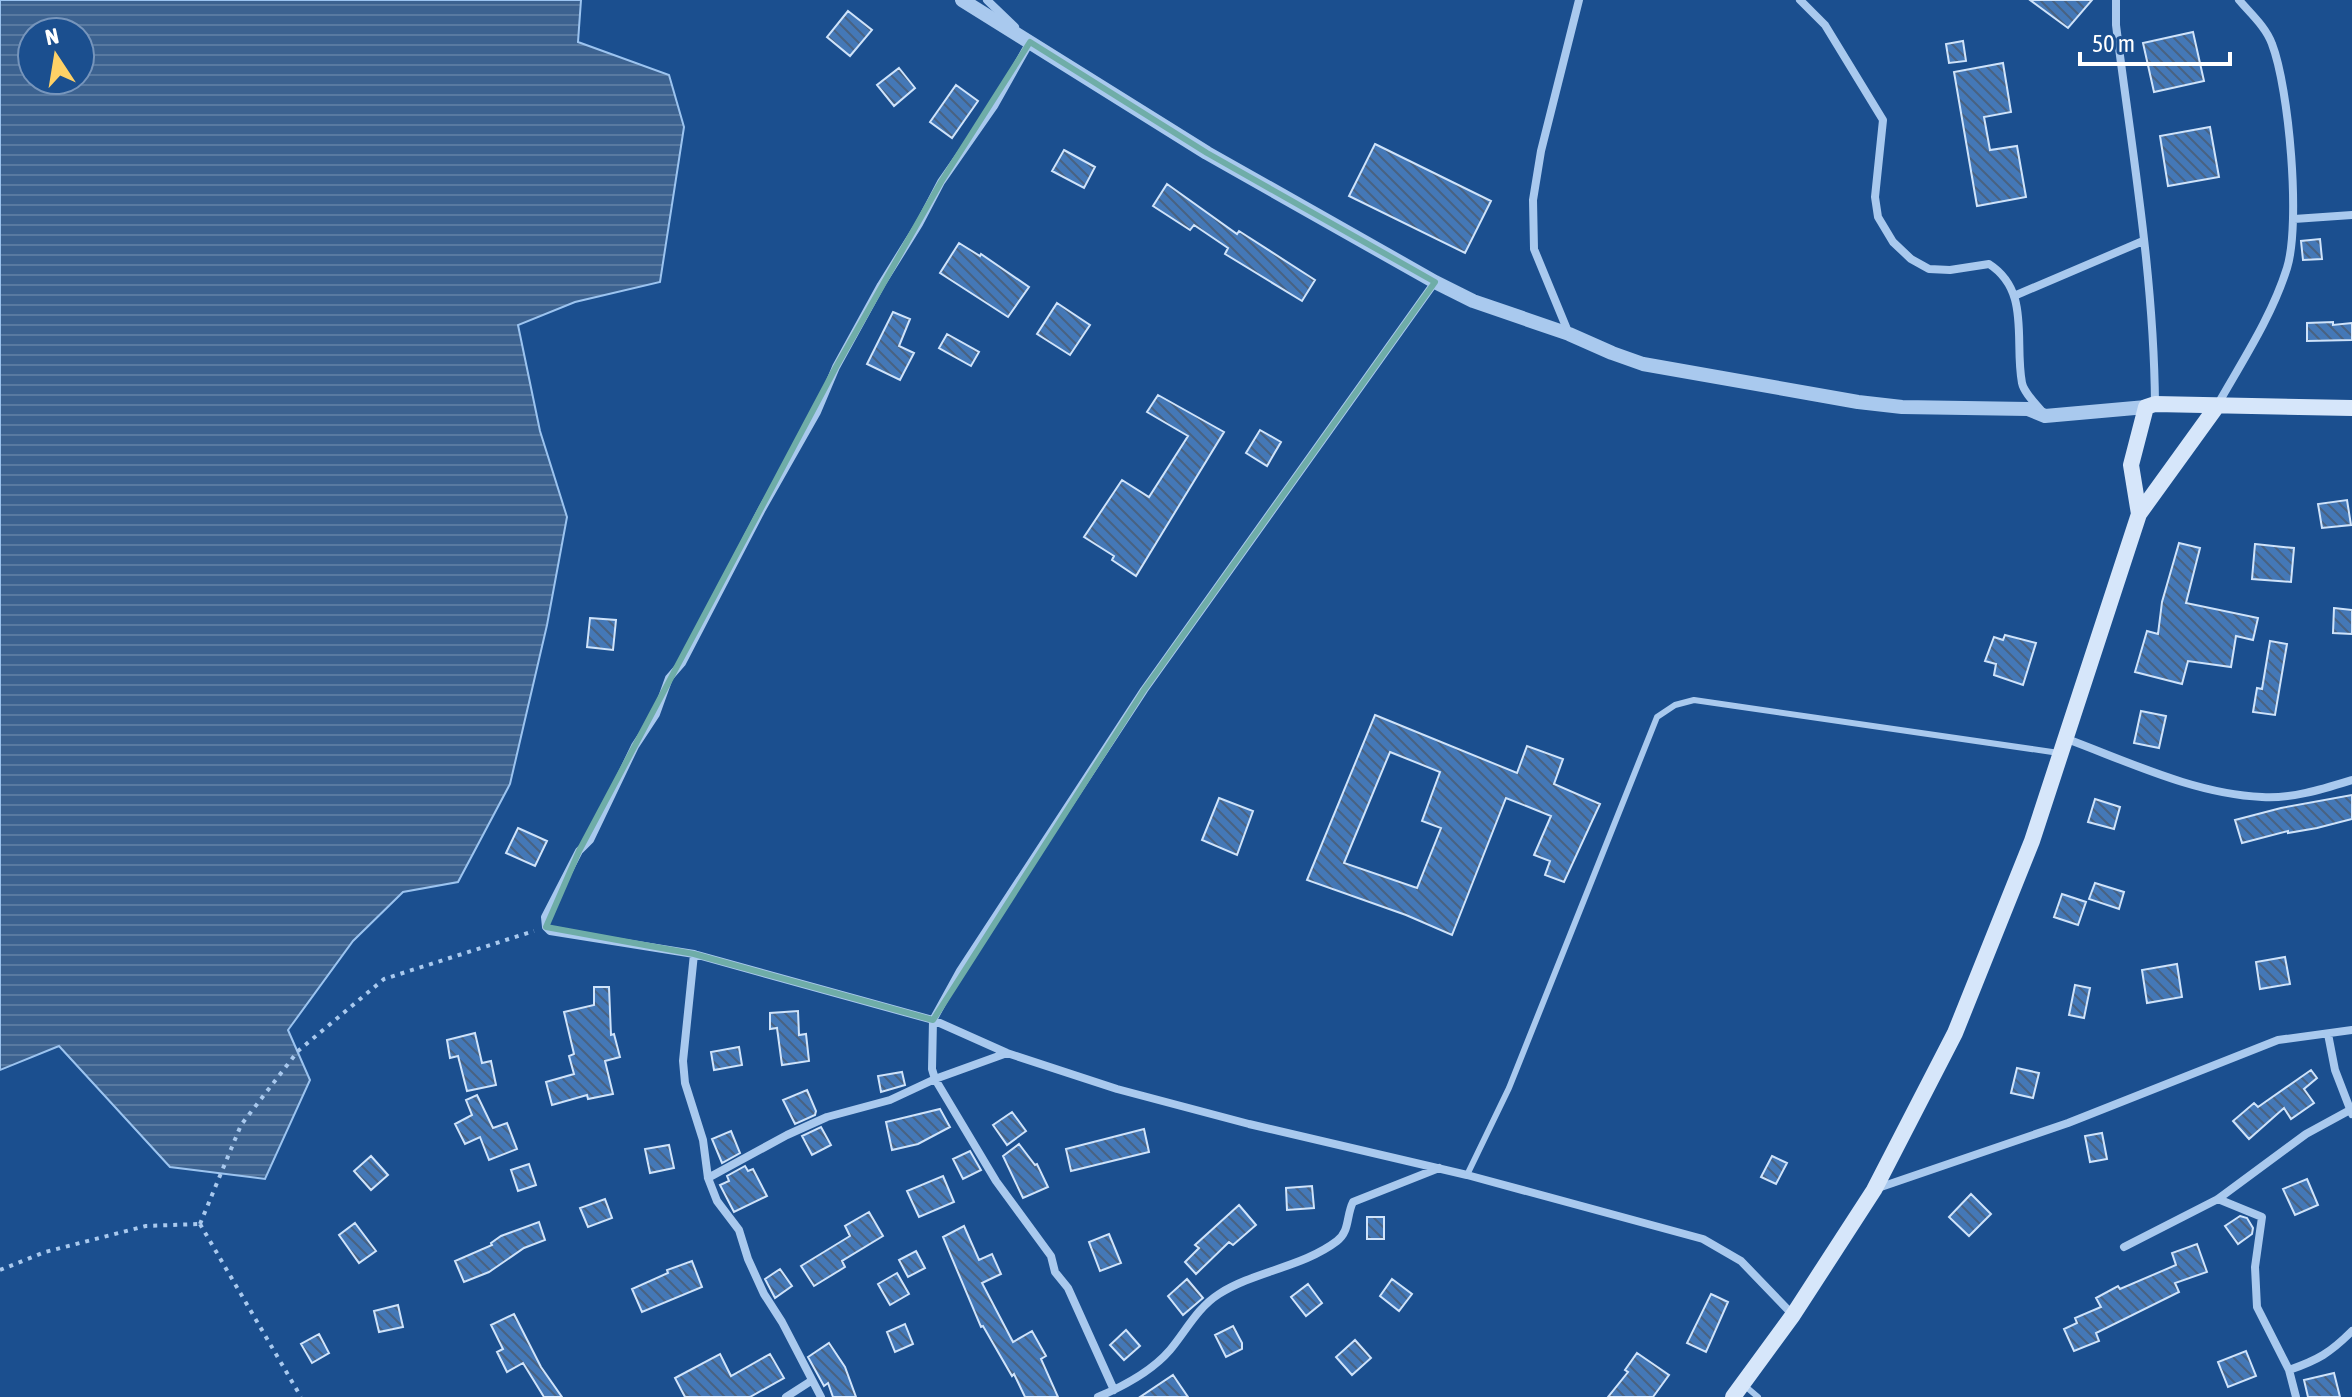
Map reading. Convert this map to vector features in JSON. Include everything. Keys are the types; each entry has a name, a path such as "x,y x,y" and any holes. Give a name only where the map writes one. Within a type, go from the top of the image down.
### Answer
{"main road":[{"path":"2139,514 2131,465 2150,406 2352,408"},
{"path":"1738,1390 1793,1315 1874,1190 1955,1033 2032,841 2139,514 2217,406"}],"street":[{"path":"962,0 1207,153 1473,301 1569,334 1643,364 1796,393 1902,407 2028,409 2045,416 2150,406 2154,347 2116,25 2116,0"},
{"path":"987,0 1030,42"},
{"path":"1569,334 1534,249 1533,200 1541,151 1579,0"},
{"path":"1800,0 1825,25 1883,120 1875,197 1878,217 1893,242 1911,259 1929,269 1950,270 1989,264 2007,280 2019,312 2022,386 2045,416"},
{"path":"2217,406 2270,312 2293,243 2288,135 2279,67 2271,41 2239,0"},
{"path":"1030,42 994,106 941,182 875,295 836,367 817,412 762,509 682,663 669,678 656,714 635,746 590,840 579,851 545,917 546,927 550,931 694,954 933,1020 1007,1053 1132,1093 1467,1175 1703,1239 1741,1261 1793,1315"},
{"path":"2294,219 2352,215"},
{"path":"2014,296 2143,241"},
{"path":"1114,1390 1068,1288 1055,1272 1051,1256 996,1181 935,1079 932,1069 933,1020 1008,895 1144,690 1435,282"},
{"path":"2065,746 2218,792 2264,798 2295,795 2352,780"},
{"path":"694,954 683,1061 685,1083 703,1140 708,1178 717,1201 739,1230 764,1294 821,1397"},
{"path":"1874,1190 2068,1123 2278,1040 2352,1030"},
{"path":"2124,1247 2218,1199 2306,1134 2351,1113 2335,1070 2328,1034"},
{"path":"708,1178 827,1117 890,1100 935,1079 1007,1053"},
{"path":"1098,1397 1136,1378 1169,1352 1201,1309 1219,1294 1337,1241 1345,1233 1353,1202 1439,1168"},
{"path":"2218,1199 2262,1217 2255,1267 2257,1307 2289,1370 2296,1397"},
{"path":"2289,1370 2331,1352 2352,1331"},
{"path":"786,1397 811,1381"}],"lane":[{"path":"1467,1175 1509,1088 1657,717 1675,705 1694,700 2065,746"},
{"path":"1738,1390 1758,1397"}],"path":[{"path":"200,1224 241,1125 298,1051 384,979 546,927"},
{"path":"0,1270 45,1252 146,1226 200,1224"},
{"path":"200,1224 301,1397"}],"highlighted area":[{"path":"1030,42 1207,153 1435,282 1144,690 933,1020 694,954 546,927 579,851 836,367 941,182"}],"water":[{"path":"0,0 581,0 578,42 669,75 684,127 660,282 575,302 518,325 540,431 567,517 547,625 510,784 458,882 403,892 353,941 288,1030 310,1080 265,1179 170,1167 59,1046 0,1070"}],"building":[{"path":"2030,0 2092,0 2068,28"},
{"path":"848,11 872,30 850,56 827,37"},
{"path":"2193,32 2204,81 2154,92 2143,43"},
{"path":"1963,41 1966,61 1949,63 1946,44"},
{"path":"2003,63 2011,112 1984,117 1990,150 2017,146 2026,197 1977,206 1954,72"},
{"path":"899,68 915,88 894,106 877,85"},
{"path":"956,85 978,101 952,138 930,122"},
{"path":"2210,127 2219,177 2168,186 2160,136"},
{"path":"1375,144 1491,201 1465,253 1349,196"},
{"path":"1064,150 1095,167 1084,188 1052,171"},
{"path":"1167,184 1237,234 1239,231 1315,280 1302,301 1225,254 1228,248 1194,225 1190,230 1153,206"},
{"path":"2320,239 2322,259 2303,260 2301,241"},
{"path":"959,243 1029,287 1008,317 940,273"},
{"path":"1057,303 1090,325 1070,355 1037,334"},
{"path":"893,312 910,319 899,346 914,353 900,380 867,364"},
{"path":"2333,322 2333,325 2352,323 2352,340 2307,341 2307,323"},
{"path":"947,334 979,352 971,366 939,348"},
{"path":"1158,395 1224,432 1136,576 1112,560 1114,556 1084,537 1122,480 1149,497 1188,436 1147,412"},
{"path":"1260,430 1281,442 1267,466 1246,453"},
{"path":"2347,500 2351,525 2322,528 2318,504"},
{"path":"2179,543 2200,548 2186,603 2258,618 2253,640 2236,636 2231,667 2188,661 2182,684 2135,672 2147,631 2158,634 2162,602"},
{"path":"2255,544 2294,548 2291,582 2252,579"},
{"path":"2334,608 2352,610 2352,634 2333,633"},
{"path":"590,618 616,620 613,650 587,647"},
{"path":"2005,635 2036,643 2023,685 1994,675 1996,664 1985,661 1994,637 2003,640"},
{"path":"2270,641 2287,644 2275,715 2253,712 2257,688 2262,689"},
{"path":"2141,711 2166,716 2159,748 2134,743"},
{"path":"1375,715 1517,773 1527,746 1563,759 1554,784 1600,804 1564,882 1545,875 1550,861 1534,855 1551,816 1506,798 1452,935 1307,880","holes":["1390,752 1440,772 1422,821 1441,828 1417,888 1344,863"]},
{"path":"2352,795 2352,819 2242,843 2235,820"},
{"path":"1219,798 1253,811 1237,855 1202,840"},
{"path":"2095,799 2120,807 2114,829 2088,822"},
{"path":"518,828 547,841 535,866 506,853"},
{"path":"2095,883 2124,892 2119,909 2089,899"},
{"path":"2062,894 2086,902 2078,925 2054,917"},
{"path":"2285,957 2290,984 2260,989 2256,962"},
{"path":"2177,964 2182,997 2147,1003 2142,970"},
{"path":"2075,985 2090,988 2084,1018 2069,1015"},
{"path":"594,987 609,987 611,1035 614,1034 620,1057 605,1061 613,1094 588,1099 587,1095 552,1105 546,1082 574,1074 569,1056 574,1054 564,1012 594,1005"},
{"path":"798,1011 799,1035 806,1034 809,1061 782,1065 777,1028 770,1029 770,1013"},
{"path":"475,1033 482,1063 491,1061 496,1085 467,1091 458,1056 450,1058 447,1040"},
{"path":"739,1047 742,1065 714,1070 711,1052"},
{"path":"2017,1068 2039,1073 2033,1098 2011,1093"},
{"path":"2311,1070 2317,1078 2304,1089 2314,1103 2291,1119 2284,1108 2249,1139 2233,1121 2254,1103 2258,1107"},
{"path":"902,1072 905,1085 881,1092 878,1076"},
{"path":"807,1090 815,1115 795,1124 783,1100"},
{"path":"477,1095 493,1128 507,1123 517,1149 489,1160 480,1137 465,1144 455,1124 472,1115 466,1100"},
{"path":"940,1109 950,1127 918,1144 892,1150 886,1122"},
{"path":"1012,1112 1026,1131 1007,1145 993,1125"},
{"path":"821,1127 831,1145 812,1155 802,1136"},
{"path":"1144,1129 1149,1152 1071,1171 1066,1149"},
{"path":"731,1131 740,1153 722,1163 712,1139"},
{"path":"2102,1133 2107,1159 2090,1162 2085,1136"},
{"path":"1019,1144 1037,1164 1048,1187 1023,1198 1003,1156"},
{"path":"669,1145 674,1168 650,1173 645,1149"},
{"path":"970,1151 981,1170 963,1179 953,1159"},
{"path":"371,1156 388,1175 371,1190 354,1171"},
{"path":"1772,1156 1787,1163 1776,1184 1761,1177"},
{"path":"529,1164 536,1185 518,1191 511,1170"},
{"path":"745,1166 748,1171 753,1169 767,1196 734,1212 720,1185 729,1181 727,1176"},
{"path":"943,1176 954,1202 919,1217 907,1191"},
{"path":"2307,1179 2318,1205 2295,1215 2283,1189"},
{"path":"1312,1186 1314,1208 1287,1210 1286,1188"},
{"path":"1971,1194 1991,1214 1969,1236 1949,1217"},
{"path":"605,1199 612,1218 588,1227 580,1208"},
{"path":"1239,1205 1256,1225 1233,1245 1229,1242 1196,1274 1185,1262 1199,1248 1195,1245"},
{"path":"869,1212 883,1236 842,1261 845,1267 814,1286 801,1266 850,1236 845,1226"},
{"path":"2240,1216 2247,1218 2253,1228 2252,1234 2238,1244 2225,1226"},
{"path":"1367,1217 1384,1217 1384,1239 1367,1239"},
{"path":"539,1222 545,1240 524,1248 489,1272 464,1282 455,1261 492,1245 501,1236"},
{"path":"355,1223 376,1251 359,1263 339,1235"},
{"path":"964,1226 979,1260 992,1254 1001,1274 982,1283 1013,1342 1032,1331 1046,1356 1041,1359 1058,1397 1025,1397 1014,1374 1012,1376 981,1327 943,1237"},
{"path":"1109,1234 1121,1263 1100,1271 1089,1242"},
{"path":"2197,1244 2207,1272 2175,1283 2179,1292 2096,1333 2099,1341 2074,1351 2064,1329 2077,1323 2075,1318 2101,1307 2096,1298 2118,1286 2120,1289 2176,1265 2172,1253"},
{"path":"916,1251 925,1268 908,1277 899,1260"},
{"path":"692,1261 702,1287 642,1312 632,1289 668,1273 667,1270"},
{"path":"780,1269 792,1286 775,1298 765,1279"},
{"path":"897,1273 909,1294 890,1305 878,1284"},
{"path":"1187,1279 1203,1298 1183,1315 1168,1296"},
{"path":"1392,1279 1412,1294 1399,1311 1380,1296"},
{"path":"1308,1284 1322,1303 1306,1316 1291,1297"},
{"path":"1711,1294 1728,1302 1706,1352 1687,1343"},
{"path":"398,1305 403,1327 379,1332 374,1311"},
{"path":"514,1314 541,1367 562,1397 544,1397 523,1363 507,1372 497,1352 503,1349 491,1325"},
{"path":"905,1324 913,1344 895,1352 887,1332"},
{"path":"1233,1326 1242,1349 1226,1357 1215,1335"},
{"path":"1126,1330 1140,1346 1124,1360 1110,1345"},
{"path":"319,1334 329,1353 312,1363 301,1344"},
{"path":"1355,1340 1371,1358 1352,1375 1336,1357"},
{"path":"829,1343 845,1367 856,1397 833,1397 828,1383 824,1386 808,1357"},
{"path":"2246,1351 2256,1376 2228,1387 2218,1362"},
{"path":"1637,1353 1669,1375 1653,1397 1608,1397 1628,1372 1625,1370"},
{"path":"720,1354 731,1376 770,1354 784,1378 750,1397 685,1397 675,1378"},
{"path":"2334,1373 2340,1397 2308,1397 2304,1380"},
{"path":"1173,1375 1188,1397 1140,1397"}]}
